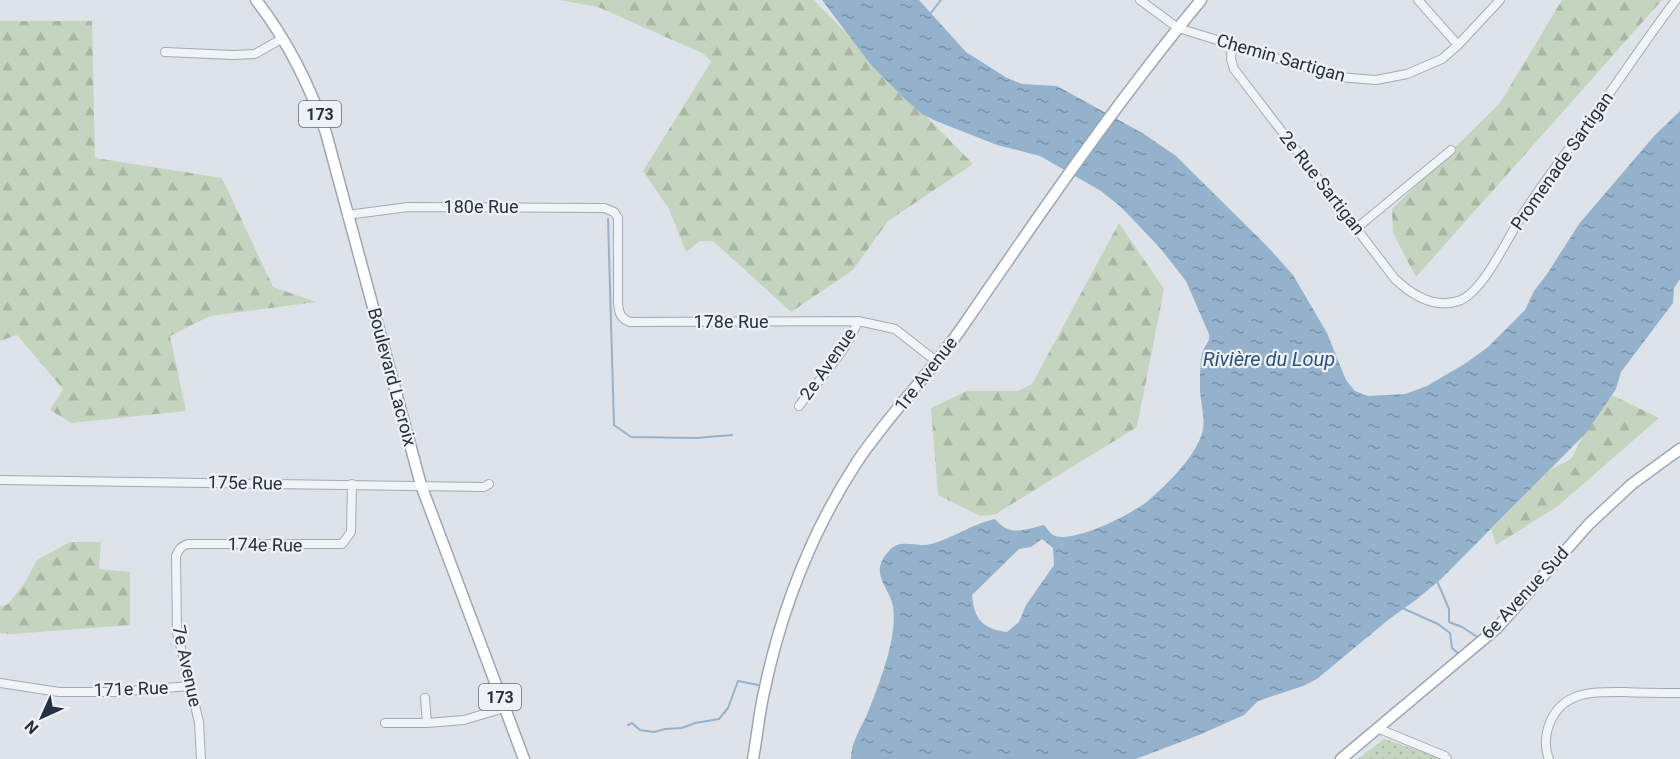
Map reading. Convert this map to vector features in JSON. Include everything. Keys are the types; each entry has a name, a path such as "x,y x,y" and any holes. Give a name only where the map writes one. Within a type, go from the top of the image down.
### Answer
{"main road":[{"name":"Boulevard Lacroix","path":"256,0 283,39 317,106 421,485 524,759"},
{"name":"1re Avenue","path":"753,759 764,693 783,620 812,545 858,461 961,329 1049,199 1134,84 1201,0"},
{"name":"6e Avenue Sud","path":"1341,759 1497,628 1589,524 1632,484 1680,449"}],"street":[{"name":"Chemin Sartigan","path":"1140,0 1178,27 1338,77 1376,80 1407,74 1442,59 1500,0"},
{"path":"1418,0 1458,45"},
{"name":"Promenade Sartigan","path":"1436,302 1461,299 1473,292 1484,279 1525,211 1676,0"},
{"path":"165,52 255,54 283,39"},
{"name":"2e Rue Sartigan","path":"1232,45 1231,59 1234,69 1358,227 1395,279 1407,290 1436,302"},
{"path":"1358,227 1451,150"},
{"name":"180e Rue","path":"347,215 408,207 604,208 614,212"},
{"name":"178e Rue","path":"614,212 619,225 618,303 619,314 623,320 630,322 858,321 895,330 936,361"},
{"name":"2e Avenue","path":"799,406 853,335 858,321"},
{"name":"175e Rue","path":"0,480 484,487 489,484"},
{"name":"174e Rue","path":"188,544 342,544 351,532 352,484"},
{"name":"7e Avenue","path":"188,544 182,546 176,556 176,621 199,722 201,759"},
{"name":"171e Rue","path":"0,683 59,692 115,692 190,686"},
{"path":"1550,759 1547,753 1546,733 1551,718 1563,704 1574,697 1593,692 1680,693"},
{"path":"425,698 427,723"},
{"path":"385,723 464,720 504,708"},
{"path":"1377,728 1445,756 1447,759"}],"green space":[{"path":"559,0 814,0 849,36 871,65 973,164 888,221 853,270 791,312 713,241 700,241 686,252 669,209 643,171 711,62 704,54 598,7"},
{"path":"1562,0 1662,0 1416,277 1393,233 1392,209 1500,103"},
{"path":"0,21 92,21 95,158 222,178 273,287 316,302 210,316 170,336 186,411 71,423 50,410 63,389 17,335 0,341"},
{"path":"1119,223 1164,289 1137,427 994,515 980,516 938,495 931,408 967,391 1018,391 1032,384"},
{"path":"1612,395 1659,418 1558,506 1496,545 1491,529 1551,469 1571,459 1583,436"},
{"path":"70,542 101,542 99,569 130,572 130,625 0,633 0,607 8,604 24,584 37,560"},
{"path":"1384,739 1443,759 1358,759"}],"water":[{"name":"Rivière du Loup","path":"822,0 919,0 966,52 1007,78 1022,84 1057,86 1144,134 1176,156 1268,247 1293,275 1327,333 1346,380 1355,391 1368,396 1405,394 1427,386 1488,347 1525,310 1534,291 1579,224 1654,136 1680,111 1680,279 1674,288 1673,303 1621,372 1616,389 1586,433 1441,579 1317,679 1258,701 1244,715 1136,759 851,759 855,741 887,660 892,639 893,606 880,573 880,567 888,552 903,544 931,544 995,519 1012,530 1044,525 1053,535 1074,536 1102,526 1142,506 1184,465 1202,434 1200,367 1209,337 1186,281 1160,248 1121,207 1101,191 1040,156 997,145 922,114 871,65","holes":["1042,539 1053,548 1054,565 1026,605 1019,622 1007,632 985,625 977,616 972,595 1019,549 1031,547"]}],"waterway":[{"path":"930,14 941,0"},
{"path":"608,219 614,425 631,437 696,438 732,435"},
{"path":"1437,581 1449,609 1449,622 1479,638"},
{"path":"1402,608 1438,624 1450,633 1452,648 1460,655"},
{"path":"628,725 632,723 640,730 654,732 719,719 728,708 738,681 758,685"}]}
